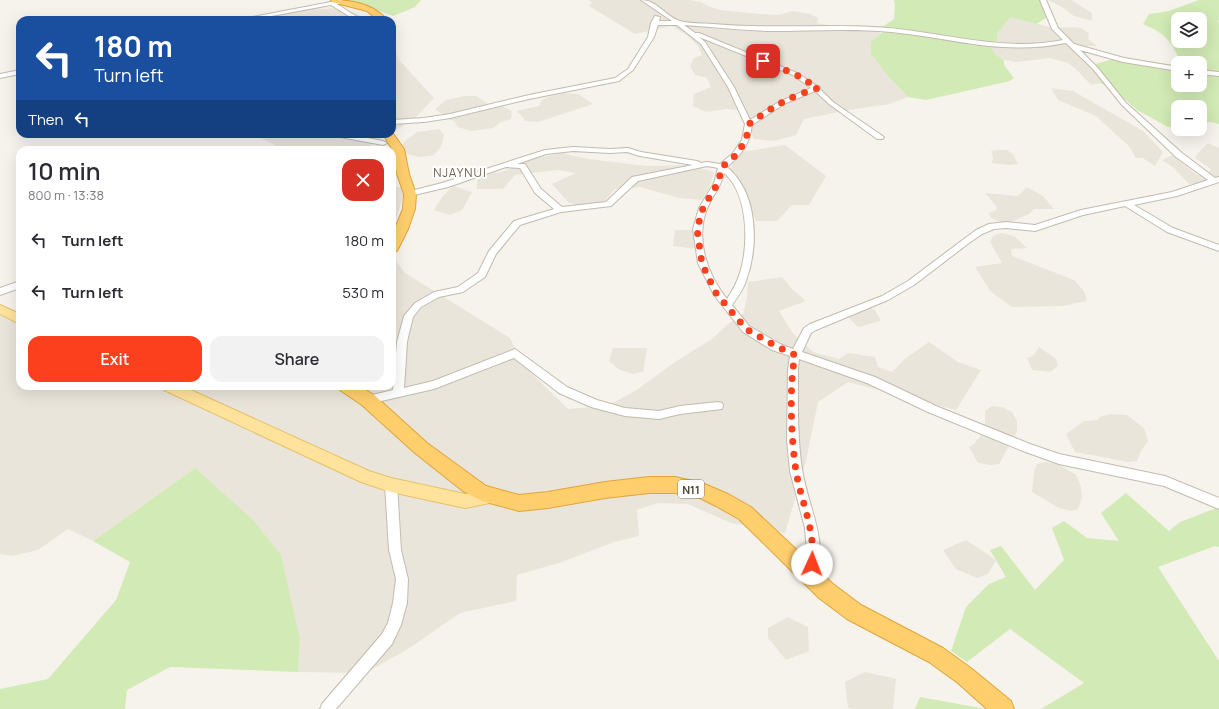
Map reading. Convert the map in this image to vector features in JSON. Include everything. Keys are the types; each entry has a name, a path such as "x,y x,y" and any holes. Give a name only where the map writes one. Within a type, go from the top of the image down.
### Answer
{"highway":[{"path":"336,2 370,9 378,16"},
{"path":"396,159 410,194 409,209 396,240"},
{"name":"N11","path":"352,390 368,400 421,448 469,485 482,493 519,503 649,485 675,485 702,491 745,513 826,591 854,612 936,655 965,676 1003,709"}],"main road":[{"path":"0,309 16,317"},
{"path":"178,390 366,477 391,485 465,501 497,496"}],"street":[{"path":"644,0 677,22 703,43 731,87 749,124 746,140 735,156 722,167 718,183 703,208 697,229 702,264 716,293 746,329 795,355 870,380 932,409 1027,448 1060,459 1165,480 1219,504"},
{"path":"1043,0 1055,29 1095,68 1113,92 1179,155 1207,176 1217,179"},
{"path":"270,16 336,2 354,16"},
{"path":"396,122 424,120 450,116 529,97 617,80 630,70 651,37 654,23 658,16 655,8"},
{"path":"654,23 677,22 762,29 873,28 908,32 989,46 1020,48 1069,43 1123,60 1171,69"},
{"path":"692,33 795,74 818,88 831,103 880,137"},
{"path":"0,76 16,73"},
{"path":"1207,73 1219,74"},
{"path":"749,124 797,94 818,88"},
{"path":"410,194 445,185 545,152 573,149 610,151 628,150 640,154 722,167 734,177 745,201 750,227 747,264 741,283 727,306"},
{"path":"398,394 402,342 409,316 418,305 437,294 460,290 482,275 492,253 517,223 560,210 608,204 635,179 707,164"},
{"path":"502,166 522,166 538,190 560,210"},
{"path":"810,575 813,552 811,528 796,471 793,440 792,369 795,355 807,332 813,327 885,298 911,283 966,241 992,226 1006,225 1035,228 1081,213 1174,194 1217,179"},
{"path":"1127,204 1170,230 1219,248"},
{"path":"0,292 16,286"},
{"path":"368,400 434,385 515,353 563,390 595,404 625,412 658,414 718,406"},
{"path":"327,709 387,639 396,618 400,603 402,579 395,550 391,485"}],"shaded area":[{"path":"589,0 689,0 701,2 720,10 778,15 793,11 810,14 818,18 817,23 837,27 868,28 882,33 871,42 889,77 908,97 889,104 804,119 796,135 774,141 753,139 747,115 742,110 726,109 706,112 693,106 694,94 711,87 707,78 695,75 690,66 694,58 702,55 698,46 688,36 672,26 635,34 589,6 592,3"},
{"path":"1048,0 1071,0 1092,13 1092,21 1074,16 1062,7"},
{"path":"342,8 362,16 263,16 296,10"},
{"path":"1011,17 1053,28 1081,28 1089,33 1088,39 1097,46 1077,46 1097,72 1101,83 1091,85 1068,63 1050,58 1017,62 1004,60 996,55 990,47 997,41 998,32"},
{"path":"396,52 399,60 434,98 414,119 396,130"},
{"path":"1051,88 1073,91 1143,131 1163,152 1155,166 1143,158 1136,158 1129,146 1096,116 1058,100"},
{"path":"560,93 578,94 593,104 538,122 525,121 516,111 539,106 543,99"},
{"path":"464,96 476,96 490,105 502,106 512,111 511,119 501,122 493,128 471,131 458,127 454,121 443,118 442,114 435,109 446,100"},
{"path":"439,129 444,135 441,147 434,155 420,157 410,155 404,151 403,143 417,132"},
{"path":"261,138 382,138 370,146 276,146"},
{"path":"1208,143 1219,148 1219,182 1189,184 1174,168 1162,160 1172,155 1197,175 1207,175 1211,169 1195,158"},
{"path":"785,145 826,176 809,205 792,205 777,221 756,221 745,194 730,168 742,152"},
{"path":"1007,150 1013,154 1018,164 1008,165 992,163 993,157 991,151"},
{"path":"562,153 588,159 647,166 689,165 714,172 709,188 702,200 679,198 640,187 615,189 601,205 583,207 569,203 552,184 576,173 558,170 515,175 503,189 477,189 477,181 481,175 502,172 536,158"},
{"path":"453,186 472,192 462,210 450,215 434,210 442,197"},
{"path":"396,187 405,188 396,221"},
{"path":"1027,187 1043,196 1054,209 1034,209 1029,214 1011,222 1003,223 991,218 989,213 996,210 997,207 985,193 1018,196"},
{"path":"675,230 694,230 697,249 673,246"},
{"path":"1002,233 1014,236 1027,248 1011,249 1012,256 1074,280 1084,291 1087,301 1062,306 1012,307 991,292 975,267 1002,263 990,242 993,236"},
{"path":"396,261 405,273 510,338 524,366 568,409 607,406 635,391 675,362 712,339 728,324 743,314 747,298 748,282 782,277 791,288 806,301 779,311 792,332 813,352 839,359 848,353 875,357 878,367 892,372 906,358 929,342 958,362 981,370 956,410 848,382 818,402 806,461 785,533 731,523 688,504 658,503 637,510 639,536 614,542 562,562 517,575 516,601 460,613 408,649 365,673 298,672 300,640 195,468 93,541 68,529 38,550 13,556 0,554 0,316 16,311 16,390 396,390"},
{"path":"861,305 875,310 881,321 858,327 851,320 845,310"},
{"path":"1039,347 1056,359 1058,366 1050,372 1032,370 1027,358 1033,356"},
{"path":"613,348 647,348 643,372 633,374 620,370 609,361"},
{"path":"992,406 1002,407 1012,412 1017,421 1017,431 999,464 990,465 978,463 969,447 974,444 983,433 985,426 985,411"},
{"path":"1110,414 1127,415 1144,428 1148,441 1141,451 1137,461 1128,462 1075,452 1066,434 1084,421 1098,420 1100,417"},
{"path":"1046,462 1058,464 1076,475 1081,487 1082,498 1078,509 1071,511 1059,508 1032,492 1034,472 1037,464"},
{"path":"966,540 996,560 988,574 977,578 956,569 943,550"},
{"path":"788,617 808,627 809,651 786,660 768,638 768,628"},
{"path":"865,672 896,679 893,709 848,708 845,682"}],"green space":[{"path":"343,0 421,0 415,7 393,16 365,5"},
{"path":"894,0 1044,0 1053,14 1036,24 1011,17 998,32 997,41 990,47 996,55 1004,60 1004,65 1014,78 1010,81 926,100 908,97 889,77 871,54 871,42 882,33 882,27 894,19"},
{"path":"1199,0 1219,0 1219,124 1207,122 1207,100 1171,100 1171,127 1168,127 1137,110 1118,93 1101,83 1092,65 1121,57 1171,64 1171,92 1207,92 1207,56 1177,56 1173,48 1207,48 1207,12 1171,12 1171,44 1161,33 1143,24 1149,14 1169,11"},
{"path":"195,468 253,520 281,555 300,640 298,672 170,667 127,690 125,709 0,709 0,689 48,679 116,600 130,562 93,541"},
{"path":"1126,493 1169,531 1180,522 1219,507 1219,547 1215,546 1158,567 1219,661 1219,709 1041,709 1084,683 1010,629 967,662 951,651 966,607 989,584 1006,577 990,550 1001,546 1035,590 1064,560 1052,528 1064,521 1087,538 1119,541 1101,513"},
{"path":"920,697 986,709 915,709"}],"district":[{"name":"NJAYNUI","path":"460,172"}],"route":[{"path":"763,61 795,74 818,88 797,94 749,124 746,140 735,156 722,167 718,183 703,208 697,229 702,264 716,293 746,329 795,355 792,369 793,440 796,471 811,528 813,552 812,564"}]}
